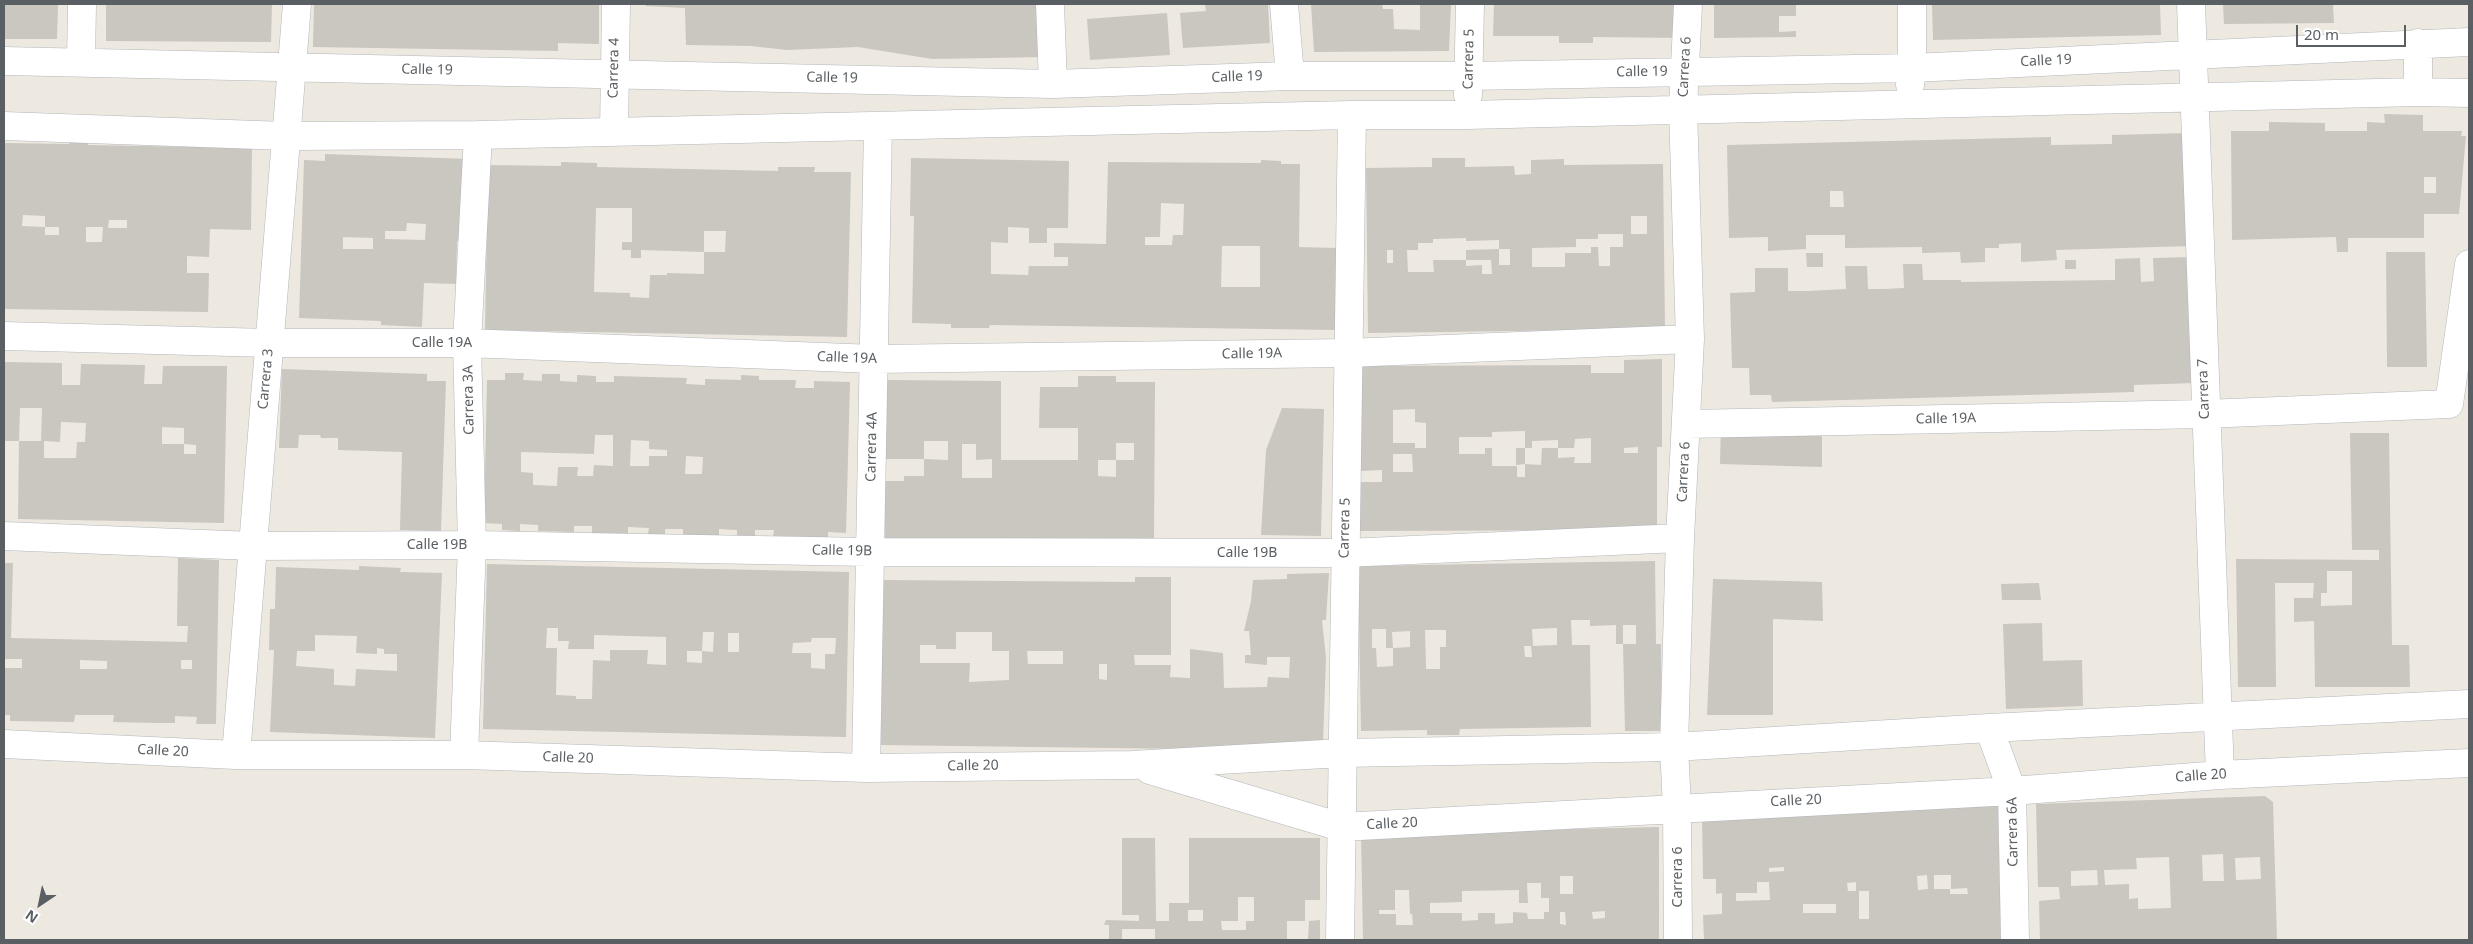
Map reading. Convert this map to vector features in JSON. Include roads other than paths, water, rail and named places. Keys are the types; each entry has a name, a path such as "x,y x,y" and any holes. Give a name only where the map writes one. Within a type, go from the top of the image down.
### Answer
{"street":[{"path":"81,62 82,4"},
{"name":"Carrera 3","path":"236,755 297,4"},
{"name":"Carrera 4","path":"614,132 613,73 616,4"},
{"path":"1050,4 1053,84"},
{"path":"1284,4 1290,76"},
{"name":"Carrera 5","path":"1467,115 1470,4"},
{"name":"Carrera 6","path":"1678,940 1677,807 1674,747 1680,538 1690,339 1683,108 1688,4"},
{"path":"1907,104 1912,68 1912,4"},
{"name":"Carrera 7","path":"2191,4 2220,775"},
{"name":"Calle 19","path":"4,61 1053,84 1290,76 1468,76 1912,68 2469,42"},
{"path":"2418,43 2418,92"},
{"path":"4,126 286,136 478,135 1352,115 1467,115 1683,108 2418,92 2469,93"},
{"name":"Carrera 5","path":"1340,940 1352,115"},
{"name":"Carrera 4A","path":"866,768 878,126"},
{"name":"Carrera 3A","path":"464,755 472,545 467,343 478,135"},
{"name":"Calle 19A","path":"1687,424 2205,414 2449,404 2469,264"},
{"name":"Calle 19A","path":"4,336 269,343 467,343 874,359 1348,353 1690,339"},
{"name":"Calle 19B","path":"4,536 253,546 472,545 870,552 1345,553 1680,538"},
{"name":"Calle 20","path":"4,744 236,755 464,755 866,768 1132,765 1342,753 1674,747 1989,728 2469,704"},
{"name":"Carrera 6A","path":"1989,728 2012,791 2015,940"},
{"name":"Calle 20","path":"1132,765 1341,827 1677,807 2012,791 2220,775 2469,763"}]}
